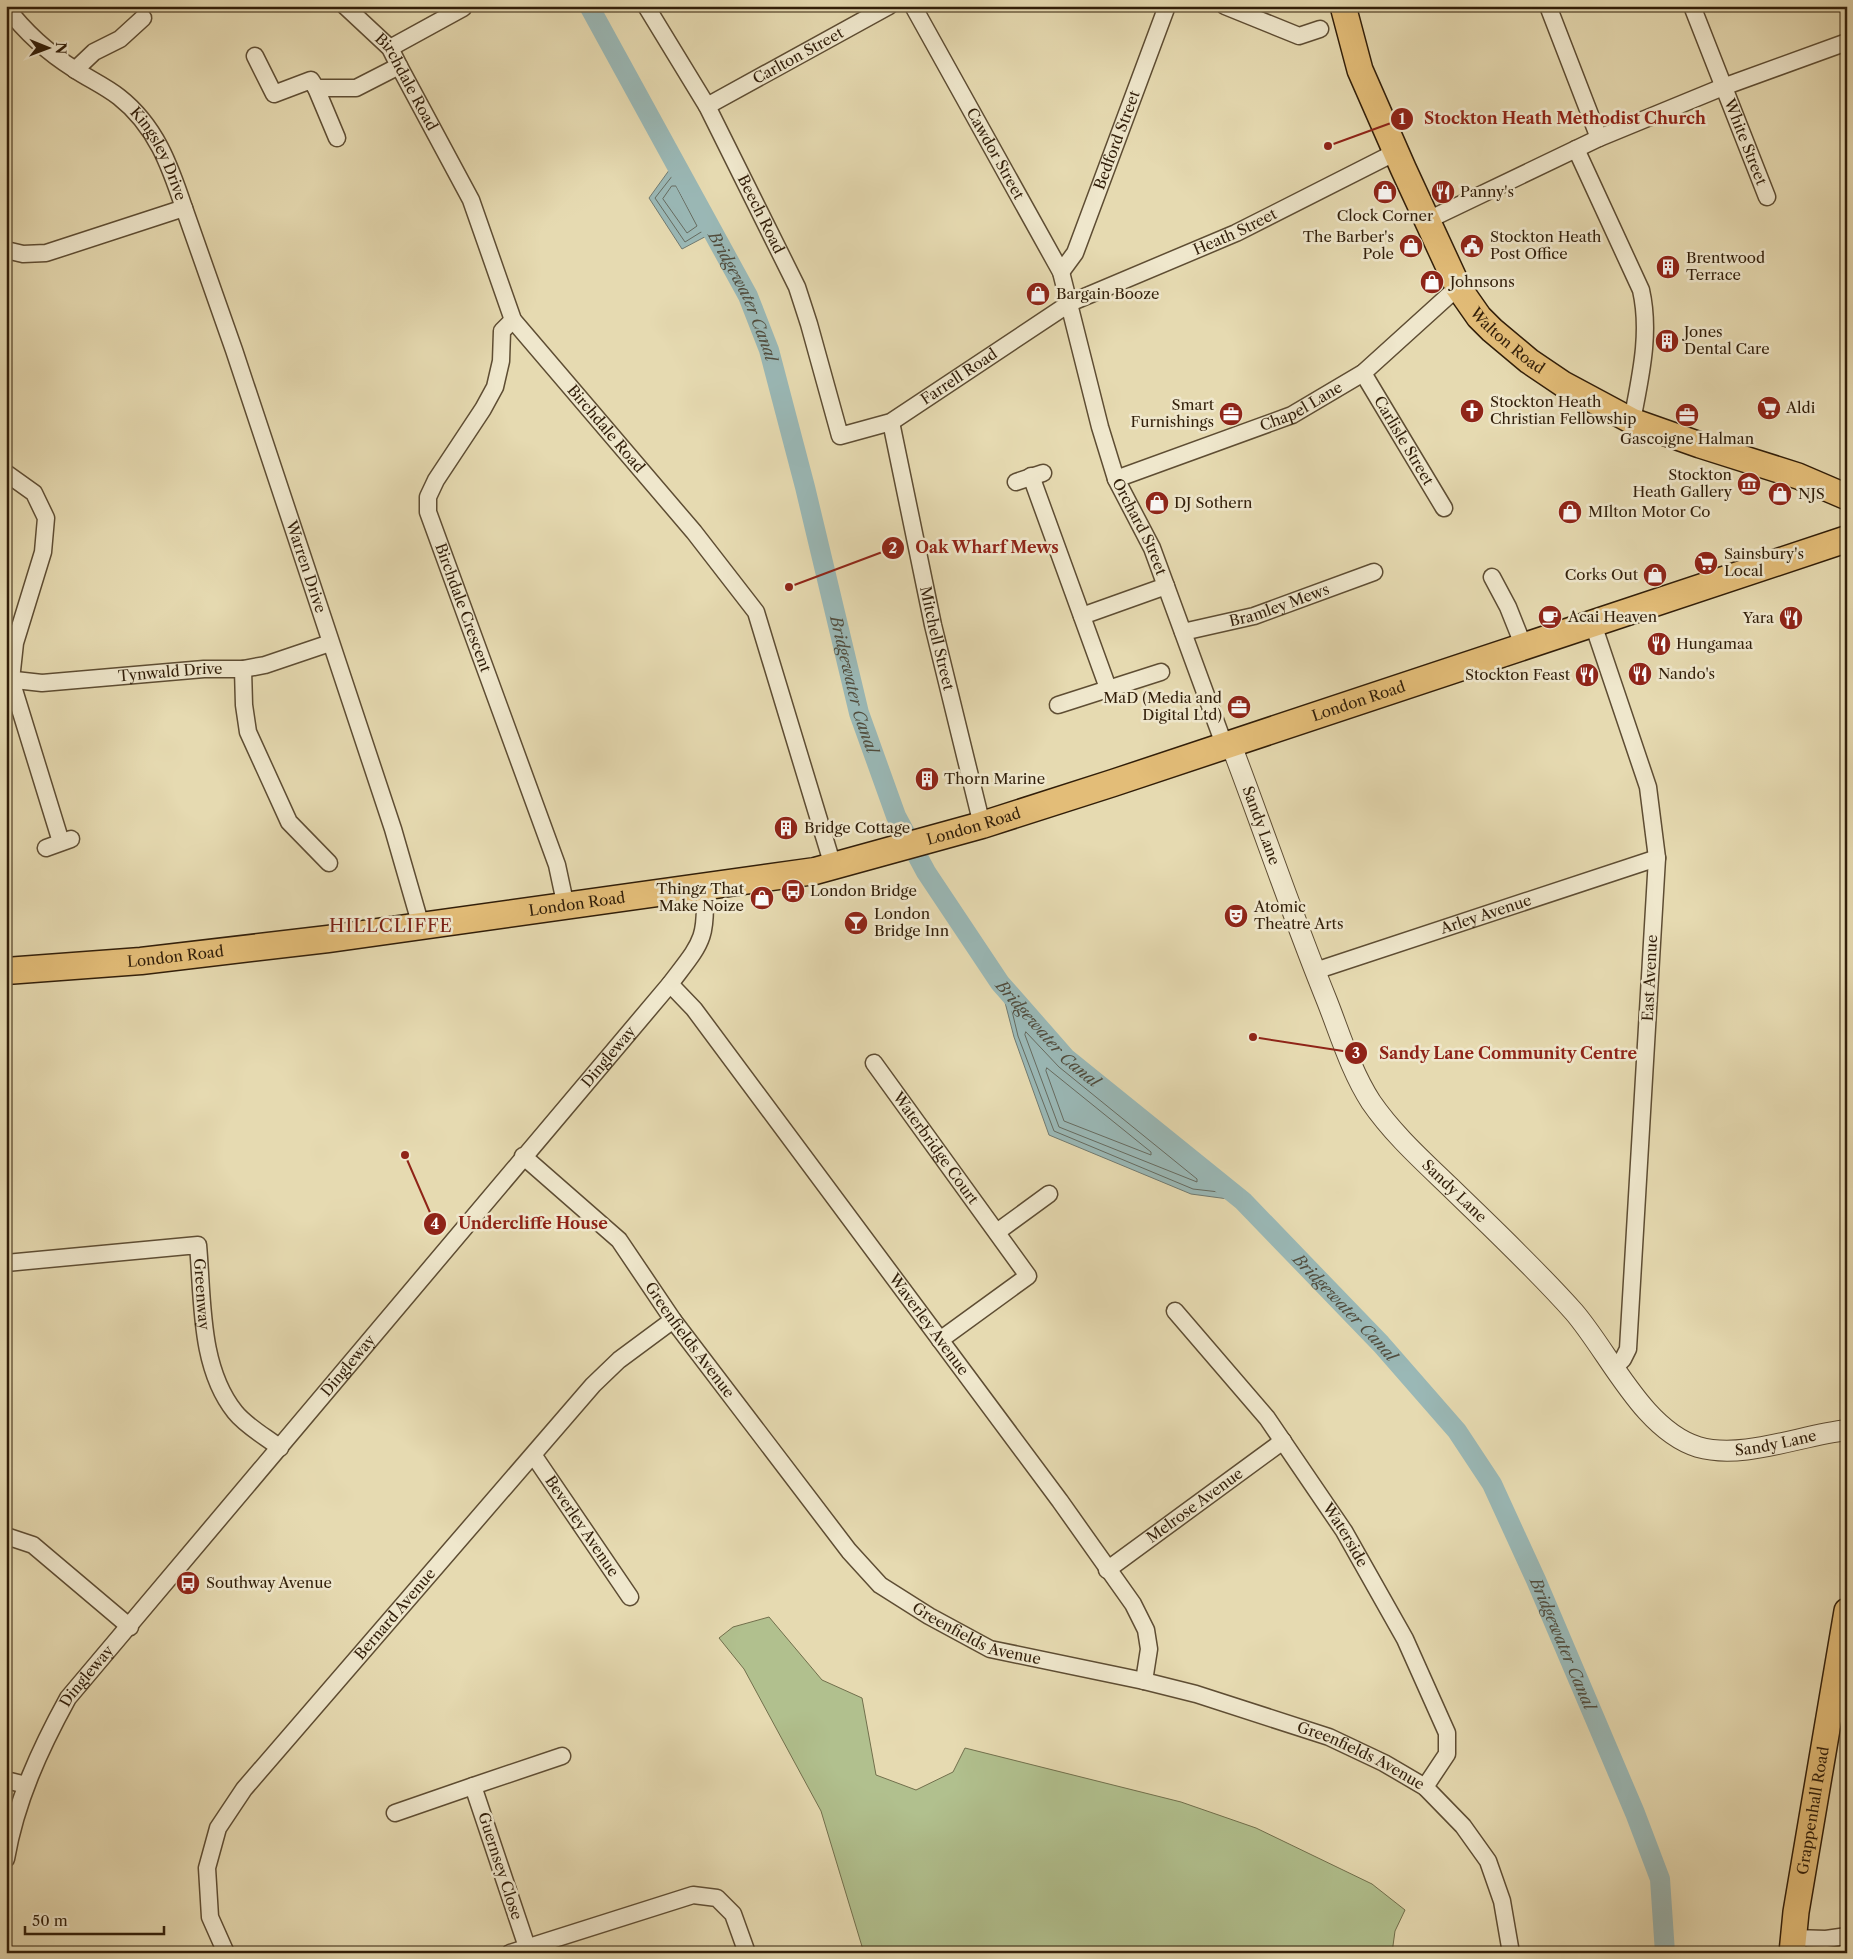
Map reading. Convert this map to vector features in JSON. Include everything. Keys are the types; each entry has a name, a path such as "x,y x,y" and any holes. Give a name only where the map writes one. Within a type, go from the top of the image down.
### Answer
{"highway":[{"name":"London Road","path":"6,971 141,961 566,907 815,871 982,825 1229,746 1847,539"}],"main road":[{"name":"Walton Road","path":"1343,6 1360,70 1458,287 1479,317 1529,361 1563,384 1632,421 1798,476 1847,497"},
{"name":"Grappenhall Road","path":"1792,1945 1847,1611"}],"street":[{"name":"Birchdale Road","path":"345,6 390,48 471,200 513,320 694,532 756,612 833,866"},
{"name":"Beech Road","path":"646,6 706,106 796,287 810,324 840,436"},
{"name":"Carlton Street","path":"706,106 889,6"},
{"name":"Cawdor Street","path":"912,6 1061,272 1070,303"},
{"name":"Bedford Street","path":"1061,272 1075,253 1167,6"},
{"path":"1225,6 1299,36 1320,29"},
{"path":"1548,6 1599,138"},
{"name":"White Street","path":"1692,6 1766,197"},
{"name":"Kingsley Drive","path":"6,7 34,39 75,70 120,98 141,118 158,141 168,160 184,208 46,253 24,254 6,250"},
{"path":"390,48 463,8"},
{"path":"75,70 94,52 120,39 143,18"},
{"path":"1428,220 1599,138 1723,87 1847,42"},
{"path":"255,56 274,94 311,80 337,138"},
{"path":"316,88 356,88 399,66"},
{"path":"1576,149 1640,290 1643,301 1644,352 1632,421"},
{"name":"Heath Street","path":"1070,303 1236,233 1396,152"},
{"name":"Warren Drive","path":"184,208 234,350 393,829 421,926"},
{"name":"Chapel Lane","path":"1116,479 1292,415 1363,372 1458,287"},
{"name":"Farrell Road","path":"840,436 891,422 1070,303"},
{"name":"Orchard Street","path":"1070,303 1100,427 1116,479 1144,530 1221,736 1229,746"},
{"name":"Birchdale Crescent","path":"513,320 502,331 500,361 494,387 483,409 436,480 428,496 428,512 557,865 566,907"},
{"name":"Carlisle Street","path":"1363,372 1444,508"},
{"name":"Mitchell Street","path":"891,422 935,634 982,825"},
{"path":"6,473 34,493 46,518 43,552 15,643 8,679 66,840 46,848"},
{"path":"1030,477 1108,688"},
{"name":"Bramley Mews","path":"1183,632 1254,616 1374,572"},
{"path":"1492,577 1508,607 1524,647"},
{"path":"1082,616 1166,586"},
{"name":"East Avenue","path":"1593,624 1648,787 1656,858 1628,1349 1623,1359 1615,1367"},
{"name":"Tynwald Drive","path":"8,679 42,683 204,669 243,669 265,665 330,643"},
{"path":"243,669 244,705 248,732 289,822 328,863"},
{"path":"1058,705 1161,672"},
{"name":"Sandy Lane","path":"1229,746 1235,755 1315,971 1358,1079 1385,1121 1400,1139 1530,1264 1575,1314 1645,1410 1663,1428 1680,1440 1698,1447 1718,1451 1749,1448 1847,1430"},
{"name":"Arley Avenue","path":"1315,971 1656,858"},
{"name":"Dingleway","path":"6,1859 26,1785 44,1742 68,1698 130,1627 523,1156 670,984 699,946 706,924 704,886"},
{"name":"Waverley Avenue","path":"670,984 694,1008 1060,1501 1107,1570 1133,1604 1146,1630 1149,1649 1144,1680"},
{"name":"Waterbridge Court","path":"874,1063 1028,1276 940,1340"},
{"name":"Greenfields Avenue","path":"523,1156 619,1240 673,1320 849,1551 880,1585 929,1616 990,1649 1144,1680 1196,1694 1329,1737 1384,1763 1425,1787 1463,1826 1488,1861 1502,1901 1511,1953"},
{"path":"997,1232 1049,1194"},
{"name":"Greenway","path":"6,1263 198,1245 206,1333 216,1379 236,1412 280,1448"},
{"name":"Waterside","path":"1175,1311 1267,1418 1344,1531 1405,1640 1448,1733 1447,1754 1425,1787"},
{"name":"Bernard Avenue","path":"226,1953 210,1917 207,1868 218,1828 244,1789 534,1456 592,1385 619,1360 673,1320"},
{"name":"Melrose Avenue","path":"1107,1570 1283,1441"},
{"name":"Beverley Avenue","path":"534,1456 630,1597"},
{"path":"6,1536 33,1545 130,1627"},
{"path":"395,1814 562,1756"},
{"path":"6,1780 26,1785"},
{"name":"Guernsey Close","path":"473,1786 527,1947"},
{"path":"510,1953 693,1894 717,1898 733,1914 747,1953"},
{"path":"1792,1945 1847,1936"}],"green space":[{"path":"769,1617 822,1680 862,1698 876,1775 916,1790 953,1772 965,1748 1181,1802 1256,1828 1372,1884 1405,1910 1395,1931 1392,1953 864,1953 821,1811 744,1669 719,1638 733,1627"}],"water":[{"path":"675,162 714,232 682,249 649,198"},
{"path":"1000,983 1066,1058 1243,1201 1191,1194 1049,1135 1014,1037"}],"waterway":[{"name":"Bridgewater Canal","path":"589,6 748,296 769,350 805,487 859,713 896,816 926,872 1000,983 1066,1058 1243,1201 1381,1344 1457,1431 1492,1484 1536,1580 1635,1813 1660,1879 1665,1953"}],"place":[{"name":"Stockton Heath Methodist Church","path":"1328,146"},
{"name":"Clock Corner","path":"1385,192"},
{"name":"Panny's","path":"1443,192"},
{"name":"The Barber's Pole","path":"1411,246"},
{"name":"Stockton Heath Post Office","path":"1472,246"},
{"name":"Brentwood Terrace","path":"1668,267"},
{"name":"Johnsons","path":"1432,282"},
{"name":"Bargain Booze","path":"1038,294"},
{"name":"Jones Dental Care","path":"1667,341"},
{"name":"Aldi","path":"1769,408"},
{"name":"Stockton Heath Christian Fellowship","path":"1472,411"},
{"name":"Smart Furnishings","path":"1231,414"},
{"name":"Gascoigne Halman","path":"1687,415"},
{"name":"Stockton Heath Gallery","path":"1749,484"},
{"name":"NJS","path":"1780,494"},
{"name":"DJ Sothern","path":"1157,503"},
{"name":"MIlton Motor Co","path":"1570,512"},
{"name":"Sainsbury's Local","path":"1706,563"},
{"name":"Corks Out","path":"1655,575"},
{"name":"Oak Wharf Mews","path":"789,587"},
{"name":"Acai Heaven","path":"1550,617"},
{"name":"Yara","path":"1791,618"},
{"name":"Hungamaa","path":"1659,644"},
{"name":"Nando's","path":"1640,674"},
{"name":"Stockton Feast","path":"1587,675"},
{"name":"MaD (Media and Digital Ltd)","path":"1239,707"},
{"name":"Thorn Marine","path":"927,779"},
{"name":"Bridge Cottage","path":"786,828"},
{"name":"London Bridge","path":"793,891"},
{"name":"Thingz That Make Noize","path":"762,898"},
{"name":"Atomic Theatre Arts","path":"1236,916"},
{"name":"London Bridge Inn","path":"856,923"},
{"name":"Sandy Lane Community Centre","path":"1253,1037"},
{"name":"Undercliffe House","path":"405,1155"},
{"name":"Southway Avenue","path":"188,1583"}],"district":[{"name":"HILLCLIFFE","path":"391,926"}]}
